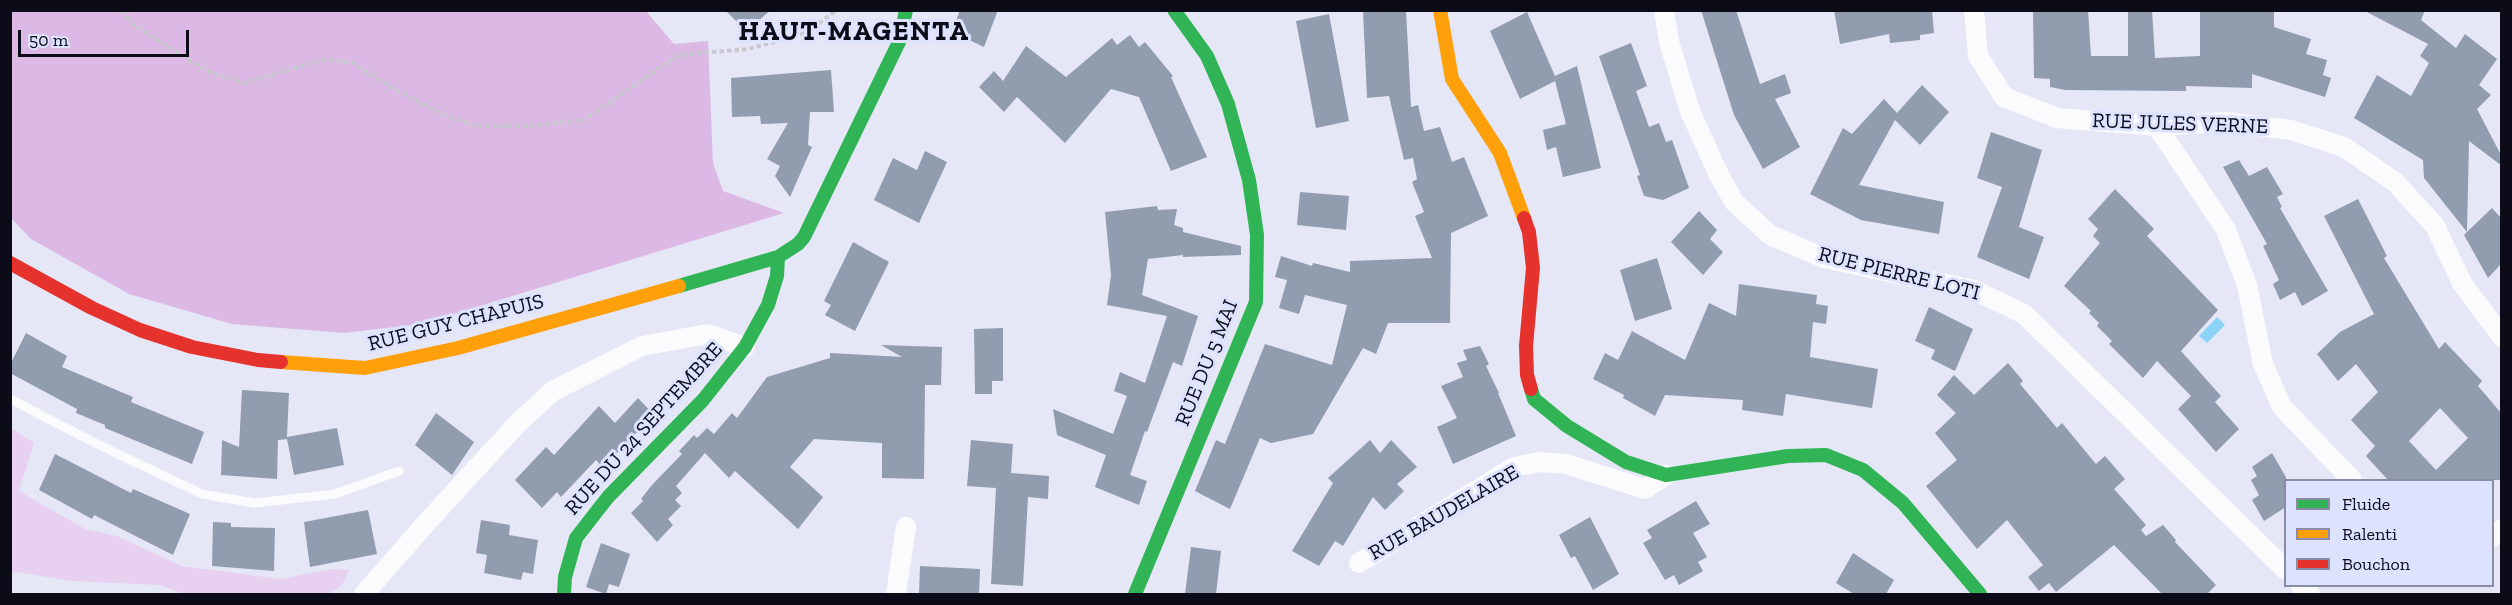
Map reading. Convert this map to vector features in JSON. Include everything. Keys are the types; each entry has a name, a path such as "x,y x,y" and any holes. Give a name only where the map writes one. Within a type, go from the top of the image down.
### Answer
{"main road":[{"path":"778,257 798,244 815,217 885,67 900,40 906,10"},
{"name":"RUE DU 5 MAI","path":"1135,594 1256,302 1257,236 1254,213 1249,180 1228,104 1207,56 1174,10"},
{"name":"RUE BAUDELAIRE","path":"1440,10 1452,79 1500,153 1516,191 1529,232 1533,268 1526,346 1527,375 1534,399 1567,426 1626,462 1666,475 1788,456 1826,455 1863,470 1903,503 1980,594"},
{"name":"RUE GUY CHAPUIS","path":"13,268 140,330 192,347 258,360 365,368 458,348 778,257"},
{"name":"RUE DU 24 SEPTEMBRE","path":"564,594 565,577 576,538 608,497 703,400 746,347 768,305 777,276 778,257"}],"street":[{"name":"RUE PIERRE LOTI","path":"1664,10 1669,42 1690,111 1719,175 1734,202 1770,235 1824,258 1974,290 2024,314 2284,568"},
{"name":"RUE JULES VERNE","path":"1974,10 1978,56 2004,97 2057,118 2157,126 2226,122 2291,130 2344,147 2395,182 2435,226 2462,283 2502,337"},
{"path":"2157,126 2226,230 2247,285 2263,364 2282,407 2351,479"},
{"path":"364,594 519,422 553,391 642,346 707,334 746,347"},
{"name":"RUE BAUDELAIRE","path":"1359,563 1514,467 1539,462 1566,464 1645,489 1666,475"},
{"path":"896,594 906,527"}],"lane":[{"path":"10,399 202,494 255,503 335,494 399,471"}],"path":[{"path":"123,10 132,24 207,71 244,83 326,59 354,63 387,85 442,114 475,126 527,126 584,120 678,55 748,49 807,33 836,10"}],"shaded area":[{"path":"10,11 646,11 674,44 708,41 713,163 723,191 784,213 421,324 344,333 232,324 129,294 31,239 11,218"},
{"path":"11,428 34,443 19,491 85,529 117,536 182,566 280,579 333,569 349,570 342,585 329,594 183,594 160,585 71,581 11,571"}],"water":[{"path":"2217,317 2225,325 2207,343 2199,336"}],"building":[{"path":"725,10 771,10 746,31"},
{"path":"960,10 998,10 984,47 952,32"},
{"path":"1363,10 1406,10 1411,107 1418,105 1424,131 1440,127 1452,162 1464,157 1488,216 1451,233 1450,323 1388,323 1376,354 1363,348 1313,434 1271,443 1260,438 1230,509 1195,491 1216,440 1225,444 1265,344 1332,365 1347,305 1305,295 1299,314 1279,308 1287,280 1275,277 1281,256 1312,266 1313,263 1350,272 1350,261 1432,258 1415,216 1424,212 1412,182 1417,179 1413,158 1404,160 1389,96 1367,98"},
{"path":"1701,10 1736,10 1760,84 1785,74 1791,93 1775,99 1800,147 1763,169 1734,115"},
{"path":"1834,10 1932,10 1934,33 1920,35 1920,40 1890,43 1889,34 1840,44"},
{"path":"2033,10 2088,10 2091,56 2128,56 2128,10 2152,10 2155,58 2200,56 2200,10 2274,12 2274,27 2311,39 2306,54 2327,60 2323,75 2331,78 2325,97 2252,74 2252,88 2186,86 2186,91 2065,90 2050,87 2050,79 2034,78"},
{"path":"2363,10 2425,10 2421,20 2456,48 2465,34 2497,59 2479,85 2491,95 2477,109 2502,157 2502,166 2469,141 2467,232 2424,178 2423,160 2354,118 2377,75 2411,96 2429,63 2420,56 2428,44"},
{"path":"1527,12 1555,76 1577,66 1601,168 1563,177 1556,147 1547,150 1543,130 1566,124 1555,81 1520,99 1490,31"},
{"path":"1329,14 1349,121 1316,128 1296,21"},
{"path":"1130,35 1139,47 1145,42 1173,76 1171,77 1207,157 1171,171 1139,97 1111,89 1065,143 1017,97 1004,112 979,87 994,71 1003,81 1026,46 1066,77 1112,38 1117,45"},
{"path":"1631,43 1647,86 1636,91 1649,127 1659,123 1666,142 1672,140 1689,188 1663,200 1644,196 1637,176 1640,175 1599,56"},
{"path":"831,70 834,112 810,112 808,145 812,147 790,197 775,176 780,166 767,159 788,123 761,124 760,116 732,117 731,78"},
{"path":"1922,85 1949,112 1920,145 1895,120 1859,185 1944,202 1939,234 1861,220 1810,194 1843,128 1852,134 1884,99 1897,113"},
{"path":"1991,132 2042,150 2019,227 2044,237 2029,279 1977,257 2002,187 1977,178"},
{"path":"925,151 947,162 919,223 874,200 893,158 917,170"},
{"path":"2239,160 2249,176 2267,167 2283,194 2277,197 2282,207 2280,208 2328,291 2302,306 2295,292 2280,300 2273,284 2279,280 2263,246 2267,244 2223,167"},
{"path":"2115,189 2154,229 2147,236 2218,310 2181,351 2221,396 2215,402 2239,429 2216,452 2178,409 2191,396 2157,361 2143,378 2109,344 2112,341 2097,326 2099,323 2089,313 2091,311 2064,286 2100,243 2093,236 2098,229 2088,219"},
{"path":"1300,192 1349,196 1346,230 1297,225"},
{"path":"2358,199 2387,256 2384,258 2439,349 2445,342 2482,381 2478,386 2502,414 2502,480 2387,479 2366,456 2375,446 2351,420 2378,392 2356,364 2338,381 2317,354 2340,332 2374,314 2324,216","holes":["2440,408 2468,438 2436,470 2409,441"]},
{"path":"1157,206 1158,210 1177,209 1174,225 1183,228 1183,232 1241,246 1241,255 1183,257 1183,255 1148,259 1142,295 1198,316 1182,366 1173,362 1130,475 1147,481 1139,505 1095,487 1106,455 1057,435 1053,409 1113,434 1127,396 1114,391 1120,372 1145,383 1167,316 1107,305 1111,275 1105,212"},
{"path":"2492,208 2502,219 2502,263 2488,278 2464,235"},
{"path":"1699,211 1717,230 1710,239 1723,252 1703,275 1671,242"},
{"path":"853,242 889,262 855,331 825,315 831,305 824,301"},
{"path":"1657,258 1672,309 1635,321 1620,270"},
{"path":"1739,284 1817,295 1816,304 1828,306 1826,324 1813,322 1810,357 1878,369 1872,408 1786,394 1783,416 1742,410 1743,400 1665,395 1655,416 1623,398 1624,395 1593,379 1605,353 1618,360 1632,331 1685,360 1709,303 1736,316"},
{"path":"1929,307 1973,329 1955,371 1931,359 1935,350 1915,341"},
{"path":"1003,328 1003,381 992,381 992,394 975,394 974,329"},
{"path":"26,333 67,356 62,367 133,397 131,402 204,432 192,464 105,428 105,425 76,413 77,409 10,373 10,365"},
{"path":"881,345 942,347 941,385 925,385 924,479 882,478 882,443 814,439 790,467 823,497 798,529 735,471 729,478 705,453 676,486 682,493 675,500 681,506 668,519 673,525 657,542 631,513 643,501 641,499 651,486 682,454 679,451 694,435 697,438 707,428 714,434 732,413 737,418 767,377 830,358 830,353 902,357"},
{"path":"1480,346 1489,364 1486,366 1516,436 1453,464 1437,427 1457,418 1441,386 1463,377 1457,363 1467,360 1463,350"},
{"path":"2008,363 2023,381 2020,384 2057,428 2062,423 2096,464 2105,456 2125,479 2114,489 2146,525 2141,530 2146,536 2163,525 2176,540 2175,542 2216,585 2207,594 2162,594 2114,545 2056,592 2049,583 2039,591 2028,577 2043,565 2007,520 1977,549 1926,486 1957,460 1935,433 1956,413 1937,395 1954,375 1974,395"},
{"path":"242,390 289,393 287,437 337,428 344,465 294,475 287,439 278,440 277,479 221,475 222,440 239,447"},
{"path":"638,398 657,418 642,434 639,430 603,468 596,460 561,497 557,492 542,508 515,480 546,447 554,455 599,406 615,423"},
{"path":"436,413 474,442 452,475 415,445"},
{"path":"971,440 1013,444 1011,473 1049,476 1048,499 1028,497 1023,586 991,584 996,488 967,486"},
{"path":"1370,440 1380,453 1391,440 1417,467 1397,484 1404,491 1385,510 1373,497 1343,546 1335,541 1319,566 1292,551 1333,483 1328,478"},
{"path":"2272,453 2286,477 2284,479 2284,508 2264,521 2252,500 2259,495 2251,480 2257,476 2252,467"},
{"path":"55,454 131,493 133,489 190,514 173,555 94,515 92,519 39,490"},
{"path":"1696,501 1710,524 1693,533 1707,557 1698,562 1703,571 1679,585 1674,575 1665,580 1643,543 1652,538 1647,530"},
{"path":"368,510 377,554 310,567 304,522"},
{"path":"1590,517 1619,574 1593,590 1575,556 1571,558 1559,535"},
{"path":"481,520 510,525 509,535 538,540 533,574 523,572 521,580 484,573 487,555 476,553"},
{"path":"213,522 231,523 231,527 275,528 274,571 212,566"},
{"path":"601,543 630,554 619,587 609,584 606,594 586,587"},
{"path":"1191,547 1221,551 1216,594 1185,594"},
{"path":"1853,553 1894,580 1886,594 1854,594 1836,583"},
{"path":"920,566 980,569 979,594 919,594"}],"traffic: fast":[{"path":"679,286 778,257 798,244 804,237 900,40 906,10"},
{"path":"1135,594 1256,302 1257,235 1249,180 1228,104 1207,56 1174,10"},
{"path":"564,594 565,577 576,538 608,497 703,400 745,347 768,305 777,276 778,257"},
{"path":"1531,389 1534,399 1567,426 1626,462 1666,475 1788,456 1826,455 1863,470 1903,503 1980,594"}],"traffic: slow":[{"path":"1440,10 1452,79 1500,153 1524,218"},
{"path":"281,362 365,368 458,348 679,286"}],"traffic: jam":[{"path":"1524,218 1529,232 1533,268 1526,346 1527,375 1531,389"},
{"path":"10,263 92,308 140,330 192,347 258,360 281,362"}],"district":[{"name":"HAUT-MAGENTA","path":"854,32"}]}
